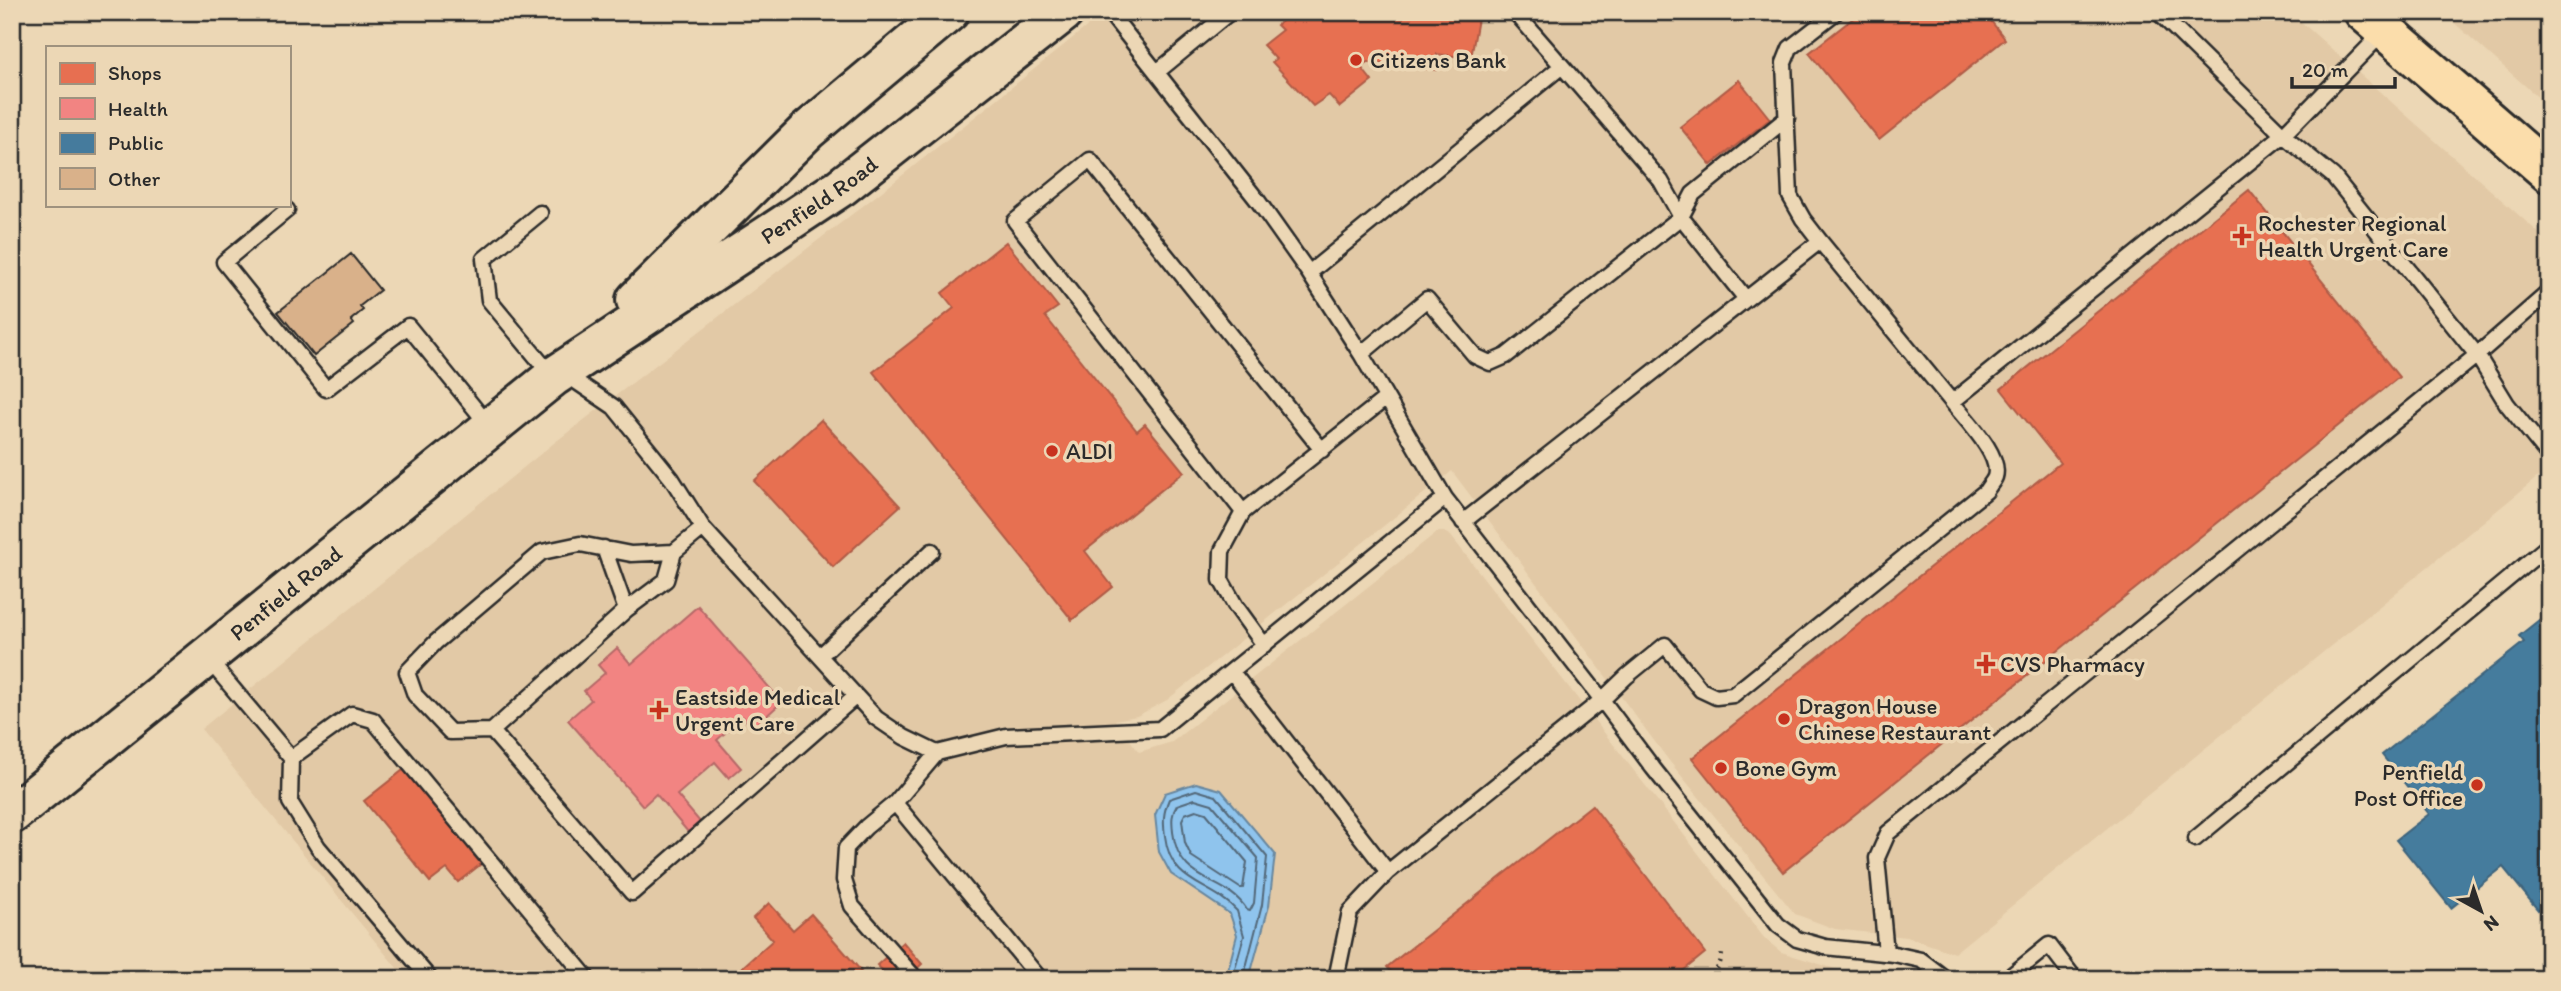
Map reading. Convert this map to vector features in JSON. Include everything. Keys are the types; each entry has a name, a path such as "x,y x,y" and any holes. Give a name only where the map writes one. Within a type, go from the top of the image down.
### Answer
{"main road":[{"name":"Penfield Road","path":"557,374 699,239 807,131 949,12"},
{"name":"Penfield Road","path":"12,814 557,374 841,187 1064,12"},
{"path":"2384,19 2549,173"}],"lane":[{"path":"1109,12 1258,201 1309,273 1361,354 1445,498 1778,925 1797,939 1825,947 1886,953 1922,960 1946,979"},
{"path":"1157,72 1230,12"},
{"path":"1515,12 1661,181 1681,217 1746,299"},
{"path":"1336,979 1350,912 1388,872 1602,701 1665,645 1701,690 1716,697 1732,695 1986,491 1995,477 1996,462 1986,446 1820,241 1790,196 1784,63 1790,48 1836,12"},
{"path":"2158,12 2283,135 2333,176 2477,355 2507,404 2549,456"},
{"path":"1952,402 2283,135 2384,19"},
{"path":"1309,273 1562,66"},
{"path":"1361,354 1427,299 1475,356 1490,363 1506,356 1681,217 1693,194 1787,118"},
{"path":"1243,512 1015,221 1090,160 1322,450"},
{"path":"287,210 224,262 326,389 408,326 489,428"},
{"path":"541,213 484,259 489,300 557,374 614,407 672,479 703,528 856,696 885,724 904,737 937,752"},
{"path":"1463,522 1820,241"},
{"path":"1886,953 1877,858 1888,833 2477,355 2549,292"},
{"path":"1264,645 1235,606 1221,580 1222,551 1243,512 1386,398"},
{"path":"916,979 852,906 844,880 846,848 895,803 937,752 1006,736 1160,729 1445,498"},
{"path":"674,552 631,554 580,544 542,552 436,642 407,672 415,695 450,732 492,731 626,610 666,580 674,552 703,528"},
{"path":"2195,839 2549,545"},
{"path":"604,548 626,610"},
{"path":"820,656 932,551"},
{"path":"207,658 291,758 290,802 318,847 430,979"},
{"path":"1232,671 1388,872"},
{"path":"492,731 632,893 856,696"},
{"path":"291,758 352,713 373,720 587,979"},
{"path":"895,803 1040,979"},
{"path":"2007,979 2049,945 2075,979"}],"path":[{"path":"1707,979 1716,972 1722,960 1723,949"}],"shaded area":[{"path":"1105,12 2290,12 2549,242 2549,468 1954,953 1907,937 1835,929 1795,914 1670,762 1452,471 1167,700 1137,716 1115,720 1139,752 1172,742 1437,532 1444,532 1451,536 1765,939 1781,952 1842,971 1832,979 406,979 201,729 554,443 894,182"},
{"path":"2442,12 2549,12 2549,107"}],"water":[{"path":"1196,783 1221,790 1275,854 1269,906 1249,979 1223,979 1227,974 1237,935 1230,914 1171,874 1159,852 1155,815 1165,793"}],"building: Shops":[{"name":"Citizens Bank","path":"1294,12 1479,13 1471,58 1437,54 1437,70 1367,62 1361,67 1372,81 1340,107 1329,95 1313,106 1272,62 1276,59 1263,45 1282,30 1277,25"},
{"path":"1861,12 1984,12 2005,39 1879,140 1809,53"},
{"path":"1739,80 1770,119 1711,165 1680,127"},
{"path":"2249,190 2399,377 1783,872 1692,758 2060,463 2001,389"},
{"name":"ALDI","path":"1006,242 1058,307 1045,316 1137,431 1145,424 1184,472 1085,551 1113,587 1072,620 873,372 954,308 942,293"},
{"path":"821,420 900,506 833,567 754,481"},
{"path":"407,767 473,848 470,851 481,864 458,882 447,869 430,882 364,801"},
{"path":"1592,805 1705,953 1673,979 1397,979 1387,967"},
{"path":"769,903 793,930 811,914 861,971 852,979 729,979 773,940 753,918"},
{"path":"903,942 922,964 906,979 875,979 883,971 877,965"}],"building: Health":[{"path":"698,606 782,702 753,728 743,717 717,740 741,768 729,778 715,762 677,795 700,822 688,832 656,794 643,806 568,720 591,700 584,691 605,673 598,665 617,648 631,664"}],"building: Public":[{"name":"Penfield Post Office","path":"2549,612 2549,901 2538,910 2503,867 2451,908 2396,840 2429,814 2382,755 2524,642 2519,636"}],"building: Other":[{"path":"351,254 380,290 360,306 363,310 351,320 354,324 314,356 278,312"}],"place":[{"name":"Citizens Bank","path":"1356,60"},
{"name":"Rochester Regional Health Urgent Care","path":"2242,236"},
{"name":"ALDI","path":"1052,451"},
{"name":"CVS Pharmacy","path":"1986,664"},
{"name":"Eastside Medical Urgent Care","path":"659,710"},
{"name":"Dragon House Chinese Restaurant","path":"1784,719"},
{"name":"Bone Gym","path":"1721,768"},
{"name":"Penfield Post Office","path":"2477,785"}]}
